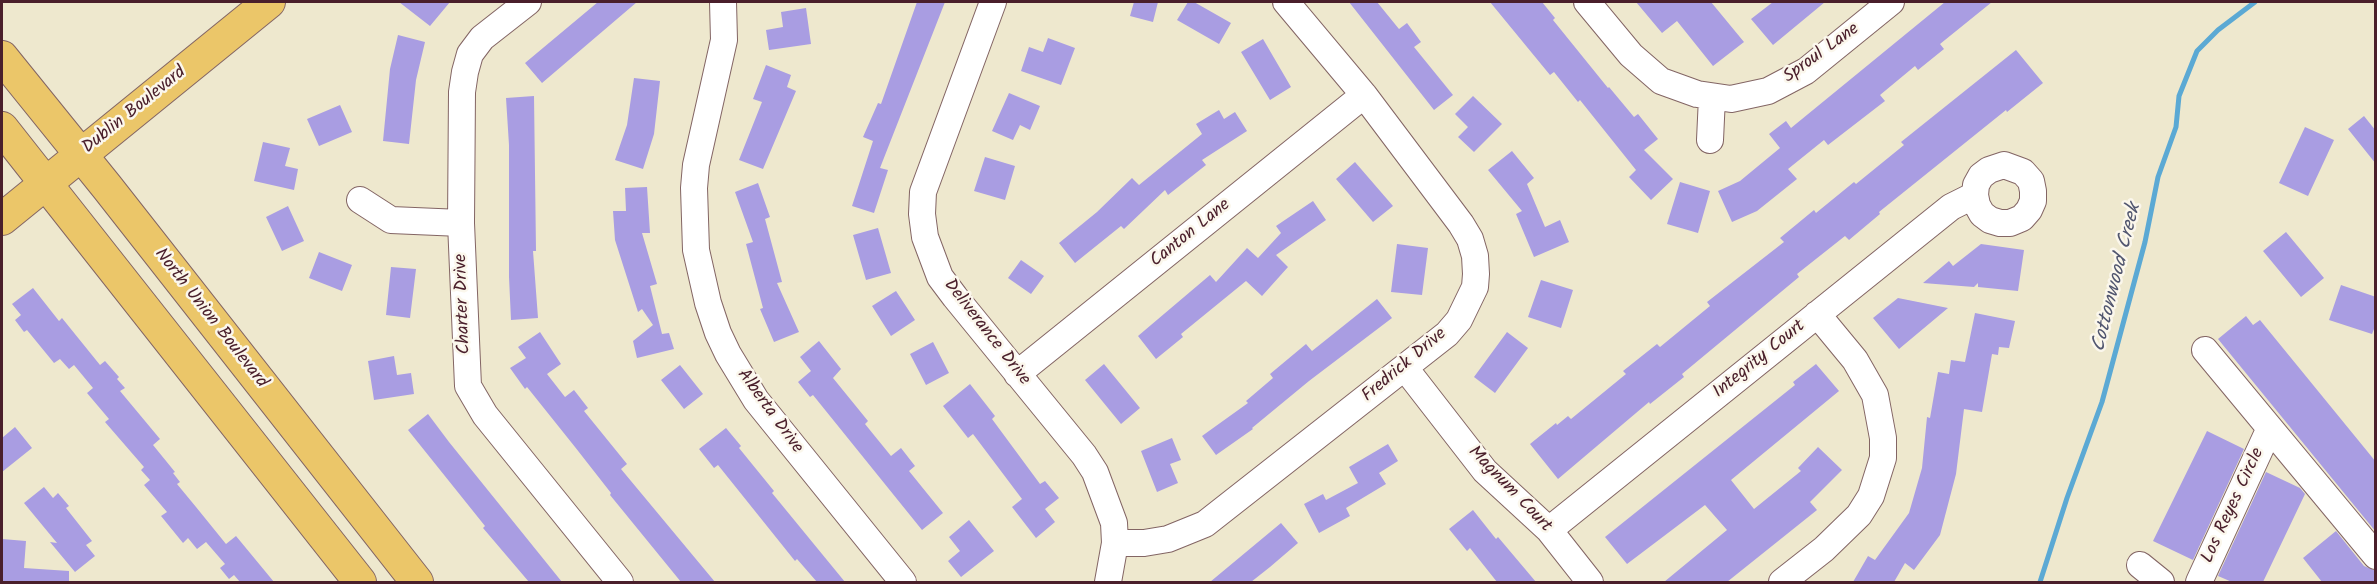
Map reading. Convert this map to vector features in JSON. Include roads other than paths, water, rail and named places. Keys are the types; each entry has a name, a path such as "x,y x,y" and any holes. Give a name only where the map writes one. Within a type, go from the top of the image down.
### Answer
{"main road":[{"name":"Dublin Boulevard","path":"2,219 269,2"},
{"name":"North Union Boulevard","path":"2,57 417,582"},
{"path":"2,128 360,582"}],"street":[{"name":"Charter Drive","path":"528,2 482,38 470,54 465,72 462,92 461,223 468,386 485,415 620,582"},
{"name":"Alberta Drive","path":"723,2 724,40 696,165 694,188 696,250 708,303 723,343 756,400 903,582"},
{"name":"Deliverance Drive","path":"993,2 922,192 925,237 940,277 1084,455 1095,472 1114,523 1115,543 1108,582"},
{"name":"Fredrick Drive","path":"1115,543 1144,543 1168,539 1205,524 1447,334 1459,320 1474,287 1475,256 1470,239 1461,224 1364,95 1286,2"},
{"name":"Sproul Lane","path":"1587,2 1631,55 1661,81 1712,97 1731,99 1768,91 1788,82 1806,71 1891,2"},
{"name":"Canton Lane","path":"1017,374 1364,95"},
{"path":"1710,140 1712,97"},
{"name":"Integrity Court","path":"1549,530 1951,207 1975,195"},
{"path":"360,200 391,220 461,223"},
{"path":"1782,582 1830,544 1859,515 1870,496 1883,458 1883,438 1875,395 1855,360 1817,314"},
{"name":"Los Reyes Circle","path":"2205,350 2269,430 2376,556"},
{"name":"Magnum Court","path":"1405,368 1485,471 1549,530 1590,582"},
{"name":"Los Reyes Circle","path":"2199,582 2269,430"},
{"path":"2140,565 2161,582"}],"waterway":[{"name":"Cottonwood Creek","path":"2040,582 2067,498 2102,402 2145,242 2158,177 2176,127 2179,96 2197,51 2218,30 2255,2"}]}
